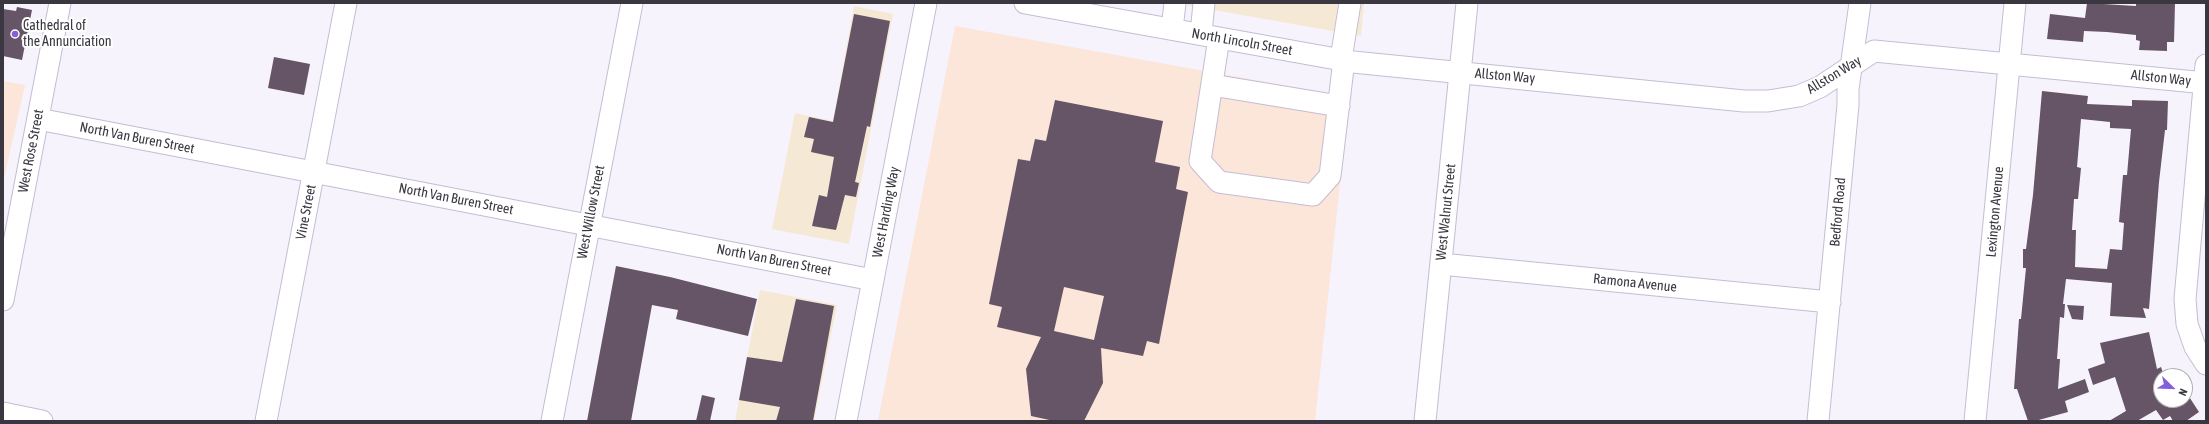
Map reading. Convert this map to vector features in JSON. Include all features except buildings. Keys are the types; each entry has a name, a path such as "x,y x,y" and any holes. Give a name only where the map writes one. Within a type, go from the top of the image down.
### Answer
{"street":[{"name":"West Rose Street","path":"3,300 60,3"},
{"name":"Vine Street","path":"266,421 346,3"},
{"name":"West Willow Street","path":"552,421 632,3"},
{"name":"West Harding Way","path":"846,421 926,3"},
{"name":"North Lincoln Street","path":"1025,3 1096,9 1172,29 1343,60 1460,72"},
{"path":"1172,29 1175,3"},
{"path":"1204,3 1210,36 1212,85 1200,161 1219,182 1313,195 1330,176 1350,3"},
{"name":"West Walnut Street","path":"1425,421 1467,3"},
{"name":"Bedford Road","path":"1818,421 1851,66 1860,3"},
{"name":"Lexington Avenue","path":"1975,421 2015,3"},
{"name":"Allston Way","path":"1460,72 1744,101 1768,101 1799,96 1820,87 1874,51 2009,64 2205,77"},
{"path":"2205,77 2185,300 2187,324 2196,347 2206,364"},
{"path":"1212,85 1339,106"},
{"name":"North Van Buren Street","path":"38,119 589,224 873,280"},
{"name":"Ramona Avenue","path":"1441,264 1830,302"},
{"path":"3,413 42,421"}],"shaded area":[{"path":"1174,3 1364,3 1361,36"},
{"path":"854,6 893,14 849,244 772,229 795,113 833,121"},
{"path":"955,26 1349,97 1315,421 878,421"},
{"path":"3,81 25,85 3,183"},
{"path":"760,290 837,305 814,421 735,421"}],"place":[{"name":"Cathedral of the Annunciation","path":"15,34"}]}
